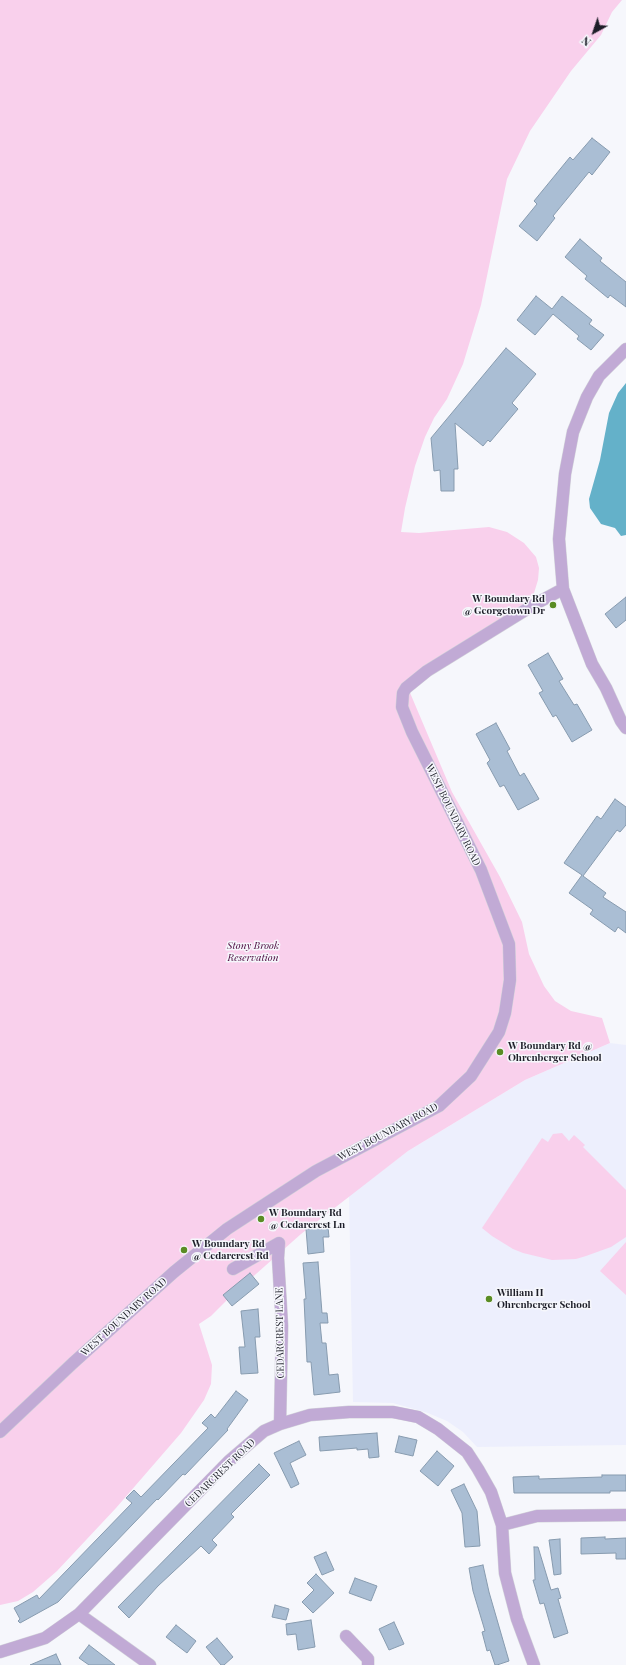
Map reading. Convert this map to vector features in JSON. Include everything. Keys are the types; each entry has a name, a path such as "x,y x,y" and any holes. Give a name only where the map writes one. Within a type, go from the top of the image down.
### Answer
{"street":[{"path":"626,349 599,376 587,397 573,432 565,474 559,539 563,589 592,664 626,728"},
{"name":"WEST BOUNDARY ROAD","path":"0,1432 73,1363 168,1278 227,1229 316,1171 439,1106 471,1076 499,1032 505,1013 510,980 509,944 481,870 412,732 402,707 403,693 406,688 428,671 537,603 563,589"},
{"name":"CEDARCREST LANE","path":"233,1269 279,1243 278,1258 282,1326 280,1424"},
{"name":"CEDARCREST ROAD","path":"0,1652 45,1638 80,1614 229,1462 264,1431 280,1424 310,1415 349,1412 393,1412 418,1417 438,1429 467,1452 491,1492 502,1525 505,1573 517,1619 534,1665"},
{"path":"502,1525 537,1516 626,1515"},
{"path":"80,1614 150,1665"},
{"path":"346,1636 368,1659 368,1665"}],"shaded area":[{"name":"William H Ohrenberger School","path":"610,1043 626,1045 626,1445 477,1447 463,1432 447,1421 428,1413 393,1403 353,1402 349,1195 408,1151 525,1080"}],"green space":[{"name":"Stony Brook Reservation","path":"0,0 622,0 612,12 601,35 571,71 530,131 507,179 481,305 463,364 447,399 434,418 425,437 415,466 401,532 419,533 489,527 507,532 524,543 536,557 539,568 538,580 534,593 525,607 408,688 452,792 500,877 522,922 529,954 544,986 555,1001 571,1011 602,1018 610,1043 525,1080 408,1151 301,1234 211,1316 199,1324 212,1365 211,1384 204,1400 181,1433 116,1508 57,1571 33,1592 18,1601 0,1605"},
{"path":"562,1133 569,1141 574,1135 585,1145 583,1147 626,1190 626,1237 611,1247 586,1256 576,1259 552,1260 513,1249 482,1228 542,1138 548,1142 553,1134"},
{"path":"626,1242 626,1295 600,1271"}],"water":[{"path":"626,383 626,535 621,536 615,528 601,524 590,508 589,499 600,460 609,413 618,393"}],"building":[{"path":"592,138 610,152 592,175 589,172 553,216 555,218 537,241 519,226 537,204 534,201 570,157 573,160"},
{"path":"580,239 602,258 600,261 626,282 626,307 610,295 608,298 585,279 587,276 565,257"},
{"path":"536,296 552,309 562,296 592,320 589,324 604,335 591,350 577,339 579,336 553,314 535,335 517,320"},
{"path":"506,348 536,374 512,403 518,409 490,442 488,440 483,446 455,423 458,469 454,469 454,491 441,491 440,470 434,471 431,438"},
{"path":"626,597 626,620 616,628 605,614"},
{"path":"548,653 563,679 559,681 574,705 577,704 592,730 572,742 556,715 553,717 539,693 543,691 528,665"},
{"path":"496,723 510,749 507,751 520,776 524,773 539,799 518,810 504,785 500,787 487,763 490,760 476,734"},
{"path":"615,799 626,807 626,825 620,832 617,830 583,876 606,893 603,897 626,912 626,933 618,927 615,932 590,914 593,910 569,893 582,875 564,863 597,816 601,819"},
{"path":"328,1227 329,1237 323,1237 324,1252 308,1254 306,1229"},
{"path":"318,1262 322,1313 327,1313 328,1323 320,1323 322,1343 326,1343 329,1375 338,1374 340,1392 314,1395 311,1362 307,1362 304,1299 306,1299 303,1263"},
{"path":"250,1273 259,1284 232,1306 223,1295"},
{"path":"258,1309 260,1337 255,1337 258,1373 241,1374 239,1347 245,1347 241,1311"},
{"path":"236,1391 248,1400 227,1429 228,1430 185,1475 183,1474 158,1500 157,1499 58,1602 20,1623 18,1621 20,1619 14,1608 37,1595 39,1599 132,1503 126,1498 134,1490 141,1497 208,1428 202,1423 211,1414 215,1418"},
{"path":"377,1433 379,1457 369,1458 368,1449 357,1450 357,1448 320,1451 319,1437"},
{"path":"399,1436 417,1440 413,1456 395,1452"},
{"path":"299,1441 306,1455 290,1463 299,1484 291,1488 274,1453"},
{"path":"437,1451 454,1466 438,1486 420,1471"},
{"path":"259,1464 270,1475 231,1514 234,1517 212,1540 217,1545 209,1554 201,1546 158,1586 129,1618 118,1607"},
{"path":"602,1475 626,1475 626,1491 610,1491 610,1493 514,1493 513,1477 539,1476 539,1479 602,1477"},
{"path":"464,1484 477,1511 480,1546 465,1547 462,1513 451,1490"},
{"path":"605,1537 605,1539 626,1538 626,1559 616,1559 616,1553 581,1554 581,1538"},
{"path":"560,1539 561,1574 554,1575 549,1540"},
{"path":"534,1547 538,1547 551,1590 558,1588 561,1598 558,1599 568,1633 554,1638 544,1603 540,1604 533,1580 535,1580"},
{"path":"326,1552 334,1570 322,1575 314,1557"},
{"path":"483,1565 489,1592 509,1661 497,1665 495,1665 490,1650 487,1651 482,1632 485,1631 473,1591 469,1568"},
{"path":"316,1574 334,1593 313,1613 302,1602 314,1590 307,1583"},
{"path":"355,1578 377,1586 371,1601 349,1593"},
{"path":"275,1605 289,1609 286,1620 272,1617"},
{"path":"311,1620 315,1647 298,1650 296,1634 287,1635 286,1624"},
{"path":"394,1622 404,1644 389,1650 379,1629"},
{"path":"176,1625 196,1641 187,1653 166,1637"},
{"path":"217,1638 233,1657 224,1665 221,1665 206,1647"},
{"path":"89,1645 115,1665 89,1665 79,1658"},
{"path":"56,1654 61,1665 30,1665"}],"place":[{"name":"W Boundary Rd @ Georgetown Dr","path":"553,605"},
{"name":"W Boundary Rd @ Ohrenberger School","path":"500,1052"},
{"name":"W Boundary Rd @ Cedarcrest Ln","path":"261,1219"},
{"name":"W Boundary Rd @ Cedarcrest Rd","path":"184,1250"},
{"name":"William H Ohrenberger School","path":"489,1299"}]}
